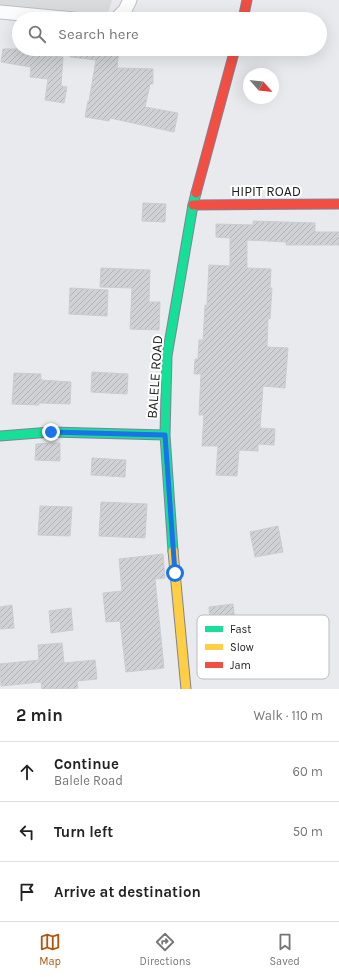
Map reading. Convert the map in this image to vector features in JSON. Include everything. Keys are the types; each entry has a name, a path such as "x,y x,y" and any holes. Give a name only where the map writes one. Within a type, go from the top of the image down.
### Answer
{"street":[{"path":"123,12 130,0"},
{"path":"244,12 247,0"},
{"path":"0,12 12,13"},
{"name":"BALELE ROAD","path":"186,689 175,573 165,435 167,356 193,205 233,56"},
{"name":"HIPIT ROAD","path":"193,205 339,204"},
{"path":"0,436 51,432 165,435"}],"shaded area":[{"path":"0,0 112,0 108,12 12,12 12,19 0,19"}],"building":[{"path":"3,49 12,49 12,56 63,57 61,86 67,87 64,103 45,100 48,79 30,77 31,67 1,62"},
{"path":"118,56 117,68 153,69 153,84 150,84 145,107 178,113 174,132 110,118 109,121 85,117 96,60 70,57"},
{"path":"143,203 166,204 165,222 142,221"},
{"path":"253,221 315,223 315,232 339,232 339,245 286,245 286,242 247,240 247,268 271,269 270,288 272,288 270,319 268,319 267,347 288,348 285,388 263,386 260,428 275,429 274,445 258,444 258,451 239,450 237,476 216,475 218,446 202,446 204,415 199,415 201,374 194,374 195,359 198,359 199,340 203,340 209,265 230,266 230,238 216,237 216,224 253,225"},
{"path":"101,268 150,270 149,302 160,302 159,330 130,329 132,288 100,287"},
{"path":"70,288 108,290 107,316 69,314"},
{"path":"92,372 128,374 127,394 91,392"},
{"path":"14,373 41,374 41,380 71,382 70,404 12,404"},
{"path":"60,443 60,461 35,460 36,444"},
{"path":"92,458 126,460 125,477 91,475"},
{"path":"101,502 147,504 145,538 99,536"},
{"path":"40,506 72,507 70,536 38,535"},
{"path":"278,526 283,552 255,557 250,532"},
{"path":"163,554 165,578 155,579 164,668 126,672 120,621 106,622 103,593 122,591 119,559"},
{"path":"233,604 234,615 210,615 209,607"},
{"path":"12,605 14,628 0,629 0,607"},
{"path":"71,608 73,630 51,633 49,611"},
{"path":"62,643 64,663 95,660 97,679 77,681 78,688 70,689 42,689 41,682 1,686 0,664 39,660 38,645"}],"traffic: fast":[{"path":"173,551 165,435 167,356 196,193"},
{"path":"0,436 51,432 165,435"}],"traffic: slow":[{"path":"173,551 186,689"}],"traffic: jam":[{"path":"244,12 247,0"},
{"path":"196,193 233,56"},
{"path":"193,205 339,204"}],"route":[{"path":"51,432 165,435 175,573"}]}
